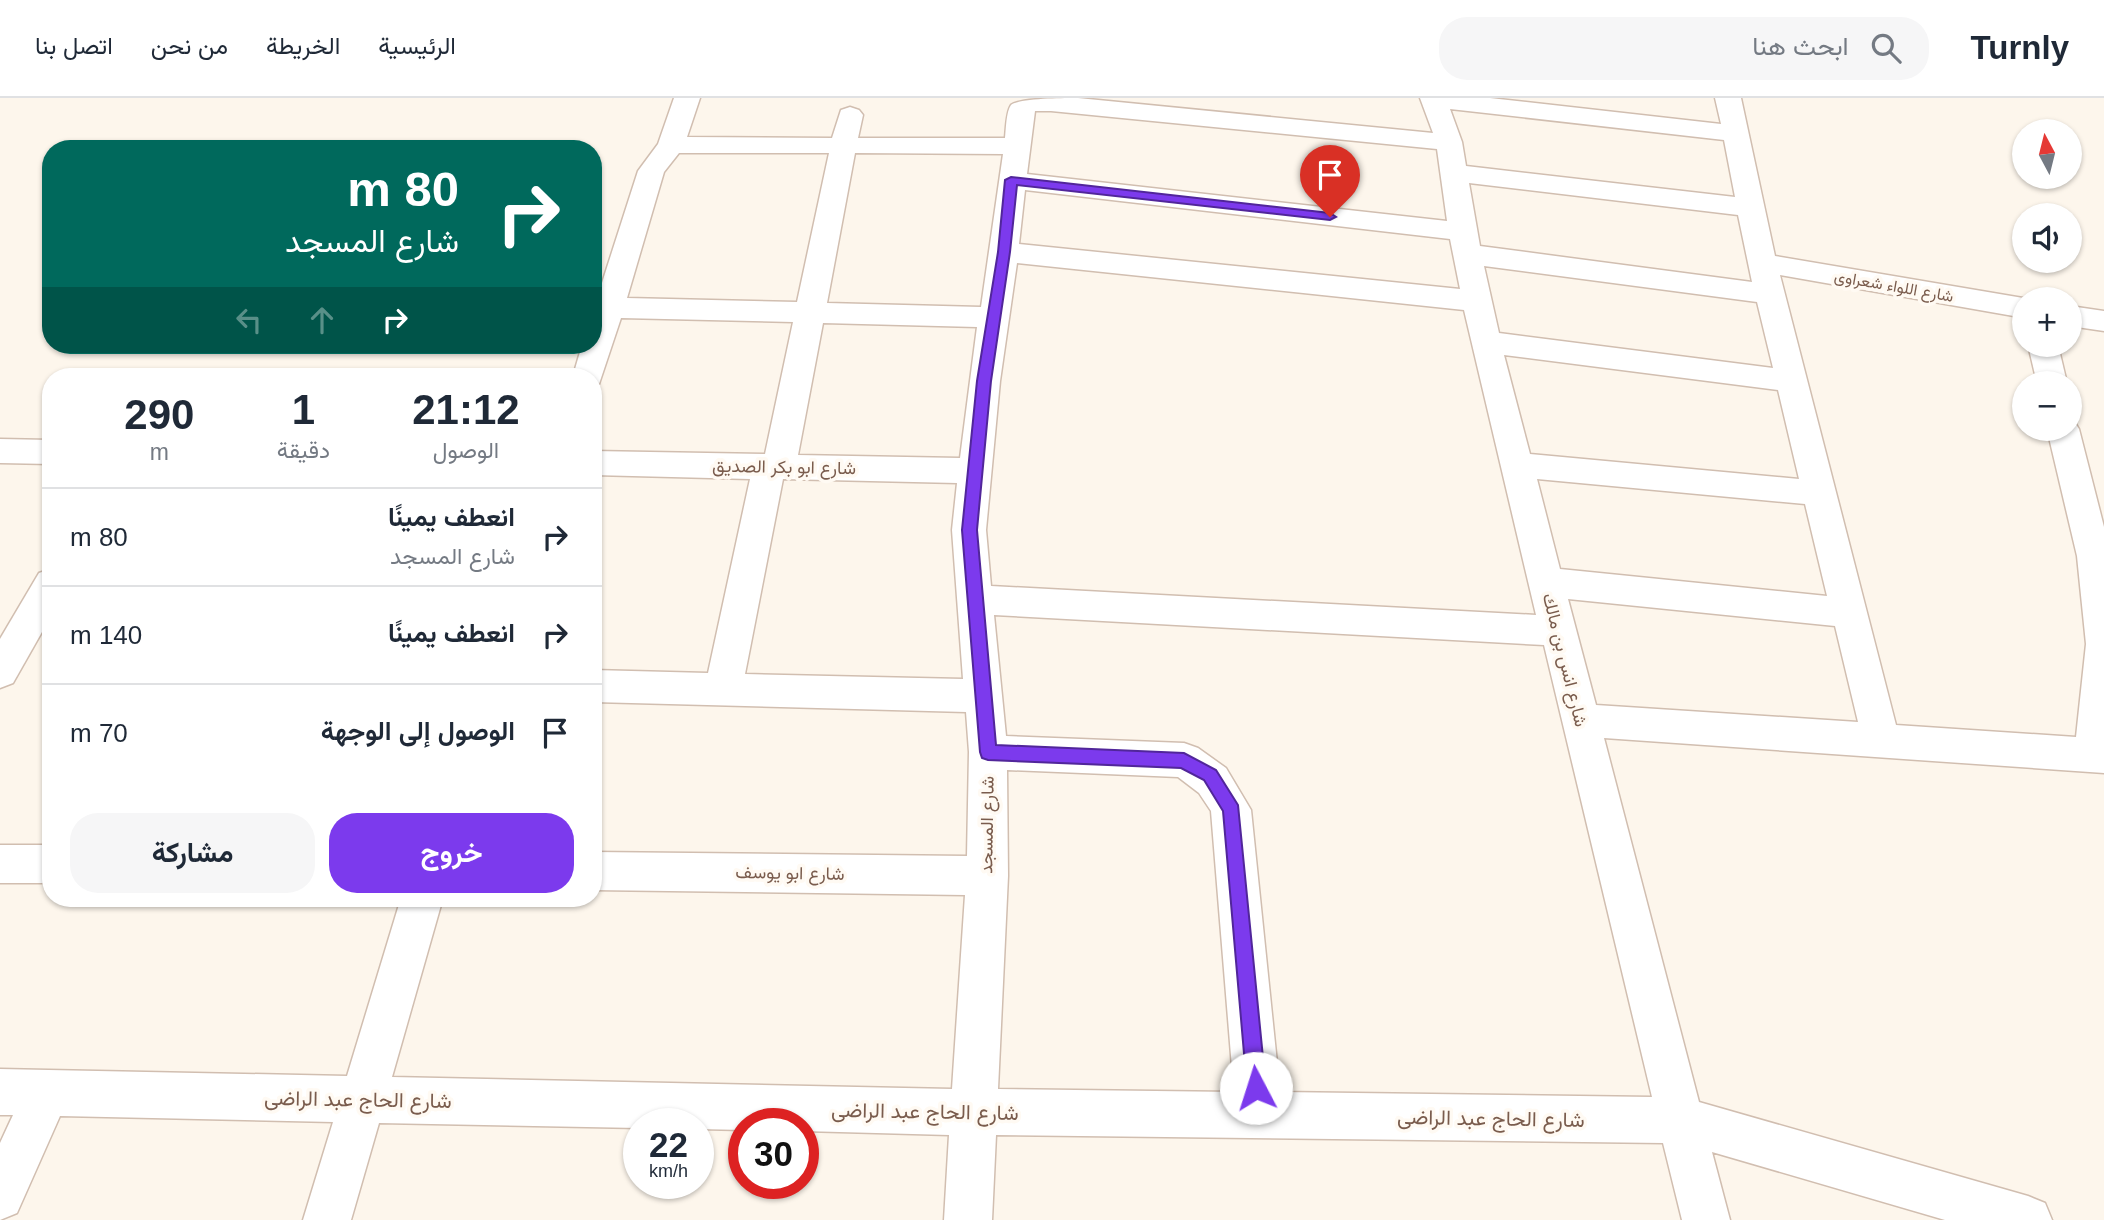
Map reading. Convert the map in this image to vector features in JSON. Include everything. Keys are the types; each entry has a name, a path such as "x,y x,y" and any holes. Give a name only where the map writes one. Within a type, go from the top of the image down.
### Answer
{"street":[{"path":"602,331 651,171 671,145 687,98"},
{"path":"1728,98 1762,264 1881,740"},
{"path":"1433,99 1735,134"},
{"name":"شارع انس بن مالك","path":"1433,99 1451,157 1465,243 1486,342 1706,1220"},
{"name":"شارع المسجد","path":"968,1220 987,876 988,752 969,530 992,317 1004,252 1019,115 1022,108 1030,104 1051,103 1451,157"},
{"path":"723,690 810,313 850,115"},
{"path":"671,145 844,145 1014,163 1770,294"},
{"path":"1451,157 1751,208"},
{"path":"1004,252 1477,301"},
{"name":"شارع اللواء شعراوى","path":"1762,264 2012,306"},
{"path":"609,308 992,317"},
{"path":"2082,318 2104,321"},
{"path":"1486,342 1791,381"},
{"path":"1580,720 2099,755 2104,644 2094,556 2066,441"},
{"path":"0,451 42,452"},
{"name":"شارع ابو بكر الصديق","path":"602,463 975,471"},
{"path":"1516,465 1819,492"},
{"path":"1545,582 1849,613"},
{"path":"0,672 42,599"},
{"path":"974,599 1557,631"},
{"path":"602,686 985,696"},
{"path":"988,752 1184,760 1210,775 1216,783 1231,810 1259,1115"},
{"path":"0,864 42,864"},
{"name":"شارع ابو يوسف","path":"602,871 987,876"},
{"path":"327,1220 419,907"},
{"name":"شارع الحاج عبد الراضى","path":"0,1091 974,1112 1681,1120 2028,1220"},
{"path":"0,1196 47,1092"}],"route":[{"path":"1256,1088 1231,810 1222,791 1210,775 1184,760 988,752 969,530 984,381 1004,252 1011,180 1330,217"}]}
